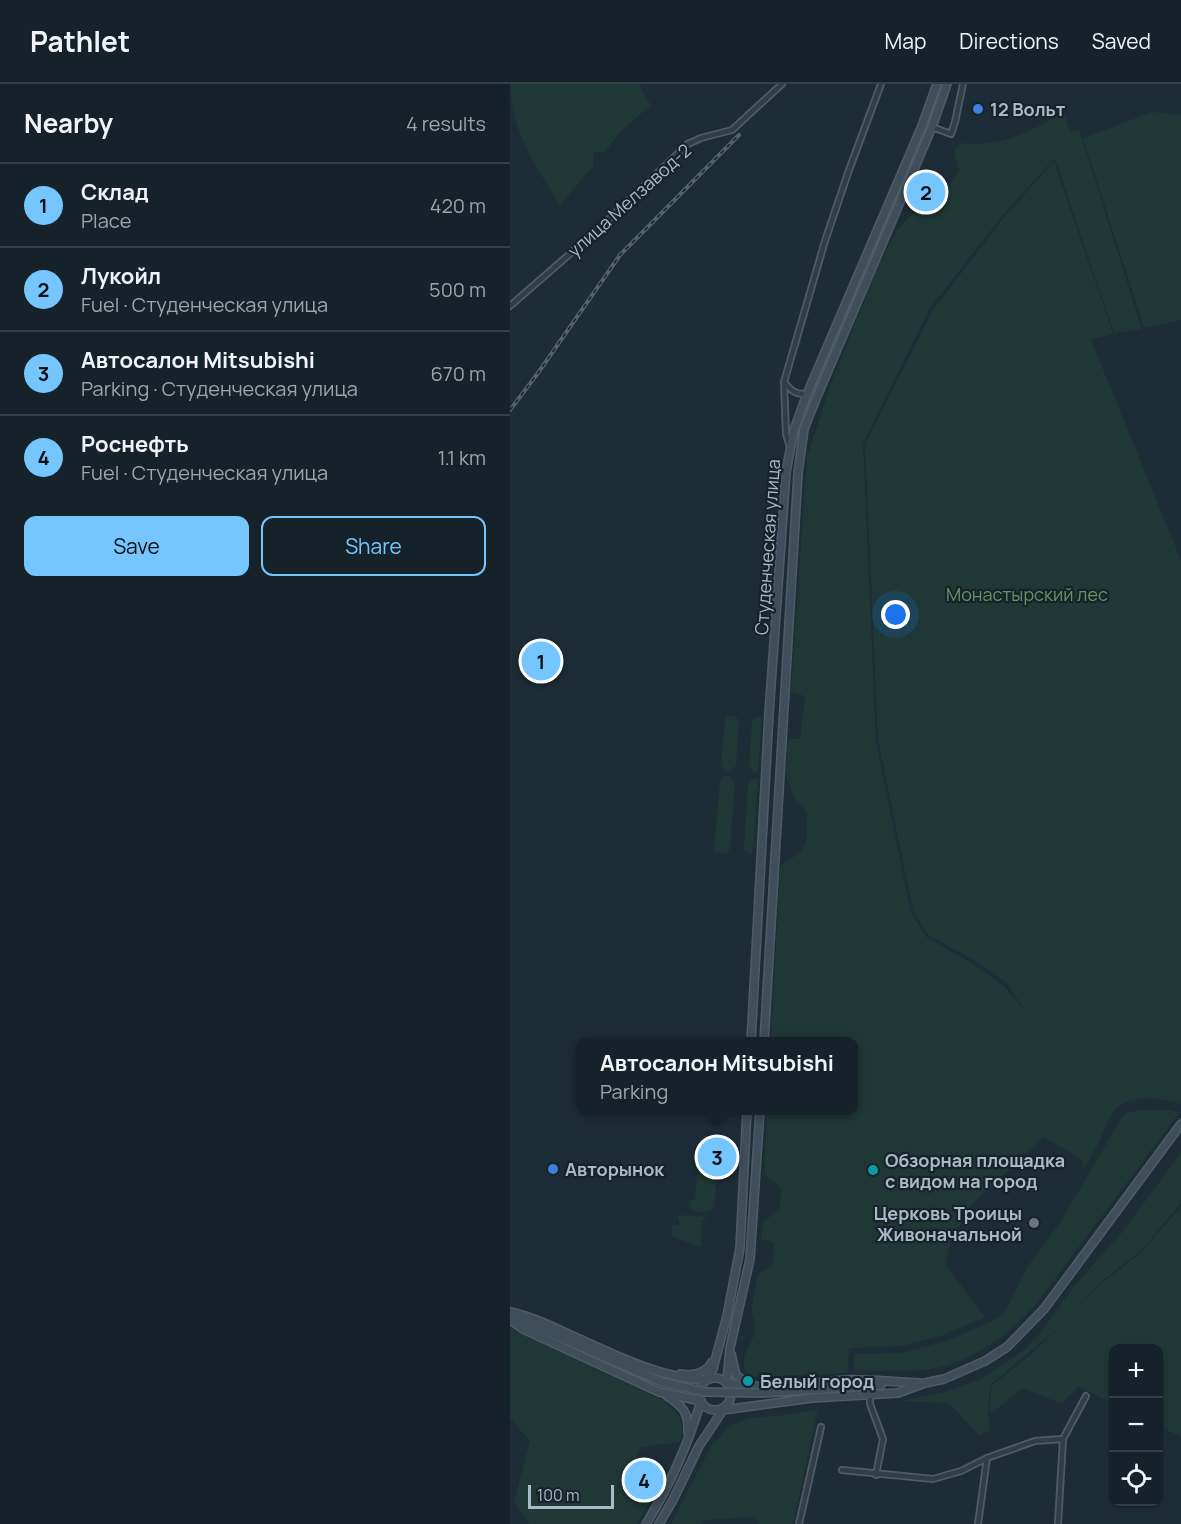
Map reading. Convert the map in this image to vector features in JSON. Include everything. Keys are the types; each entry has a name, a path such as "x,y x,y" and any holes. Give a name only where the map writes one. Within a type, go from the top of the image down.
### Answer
{"main road":[{"name":"Студенческая улица","path":"751,1037 769,714 786,472 790,447 807,394 922,126 937,84"},
{"name":"Студенческая улица","path":"764,1037 798,473 804,429 876,254 932,127 947,84"},
{"path":"922,126 932,127"},
{"path":"646,1524 687,1446 700,1401 701,1386 713,1369 719,1346 740,1248 747,1115"},
{"path":"659,1524 699,1446 728,1406 730,1397 727,1381 730,1348 750,1258 760,1115"},
{"path":"510,1316 662,1382 705,1392 763,1393 925,1383 944,1379 985,1361 1007,1347 1024,1331 1044,1309 1181,1124"},
{"path":"733,1288 744,1290"},
{"path":"510,1316 530,1316 599,1348 686,1379 705,1380 714,1377 735,1386 846,1380 925,1383"},
{"path":"510,1316 523,1329 680,1404 688,1419 687,1446"},
{"path":"650,1367 683,1375 694,1374 710,1366 719,1346"},
{"path":"730,1348 736,1375 753,1386"},
{"path":"659,1392 700,1401 709,1410 723,1410 812,1398 898,1393 925,1383"}],"street":[{"name":"улица Мелзавод-2","path":"510,306 603,225 688,144 732,130 782,84"},
{"path":"790,447 786,434 784,382 825,241 880,84"},
{"path":"932,127 951,134 963,84"},
{"path":"784,382 790,390 801,395 807,394"},
{"path":"870,1395 870,1404 883,1439 876,1475"},
{"path":"1058,1524 1063,1439 1086,1396"},
{"path":"799,1524 821,1426"},
{"path":"842,1470 933,1479 961,1471 987,1458 1035,1441 1063,1439"},
{"path":"978,1524 987,1458"}],"green space":[{"path":"510,84 638,84 651,105 619,133 605,152 594,152 593,166 560,205 526,148 511,101"},
{"path":"1152,112 1181,115 1181,320 1144,328 1083,138"},
{"name":"Монастырский лес","path":"1064,113 1070,132 1079,130 1142,329 1114,333 1055,158 1003,215 930,308 863,443 876,741 911,913 927,938 968,961 1004,986 1027,1014 1007,983 969,957 928,935 913,911 878,740 865,444 933,310 1005,216 1054,161 1113,334 1091,340 1181,560 1181,1104 1148,1098 1131,1101 1117,1108 1083,1171 1082,1160 1044,1137 973,1203 951,1239 945,1264 985,1317 943,1335 901,1346 849,1348 848,1373 754,1377 745,1371 744,1363 746,1351 755,1332 752,1313 753,1299 758,1275 773,1264 774,1243 761,1239 763,1222 780,1209 781,1188 764,1174 767,1115 858,1115 858,1037 771,1037 780,869 783,864 801,852 807,839 807,815 803,807 796,802 786,776 788,739 800,739 805,696 791,692 807,457 833,378 880,262 897,230 916,210 931,213 959,171 955,149 962,143 990,143 1015,137"},
{"path":"733,715 739,720 736,766 728,771 721,764 725,719"},
{"path":"762,717 758,772 754,773 749,767 752,720"},
{"path":"729,776 735,781 730,849 726,853 716,853 714,850 720,782 723,777"},
{"path":"751,779 758,780 753,854 751,855 744,850 748,783"},
{"path":"1138,1110 1171,1110 1179,1113 1033,1308 1014,1327 992,1344 968,1358 941,1367 909,1371 854,1371 854,1354 902,1353 946,1341 1004,1314 1028,1266 1061,1221 1122,1117"},
{"path":"704,1136 717,1137 720,1141 714,1206 702,1212 689,1206 690,1201 695,1199 700,1142"},
{"path":"1181,1153 1181,1203 1140,1252 1100,1282 1072,1315 1101,1283 1140,1254 1181,1206 1181,1437 1163,1428 1163,1344 1109,1344 1109,1402 1078,1386 1062,1404 1023,1388 990,1414 991,1386 1030,1355 1064,1323 990,1385 988,1414 990,1430 979,1435 949,1403 899,1401 944,1392 981,1379 1025,1349 1039,1335 1073,1288 1123,1231"},
{"path":"677,1215 706,1217 702,1219 701,1247 671,1236 672,1225 680,1225"},
{"path":"510,1328 660,1399 676,1412 682,1428 680,1442 641,1447 627,1475 638,1501 645,1493 649,1494 651,1499 637,1524 530,1524 514,1503 530,1441 510,1418 510,1386 513,1387 510,1385"},
{"path":"818,1409 793,1524 760,1524 753,1517 706,1520 700,1524 671,1524 710,1448 730,1425 751,1418"}],"railway":[{"path":"510,410 620,255 739,135"}],"place":[{"name":"12 Вольт","path":"978,109"},
{"name":"Лукойл","path":"926,192"},
{"name":"Склад","path":"541,661"},
{"name":"Автосалон Mitsubishi","path":"717,1157"},
{"name":"Авторынок","path":"553,1169"},
{"name":"Обзорная площадка с видом на город","path":"873,1170"},
{"name":"Церковь Троицы Живоначальной","path":"1034,1223"},
{"name":"Белый город","path":"748,1381"},
{"name":"Роснефть","path":"644,1480"}]}
